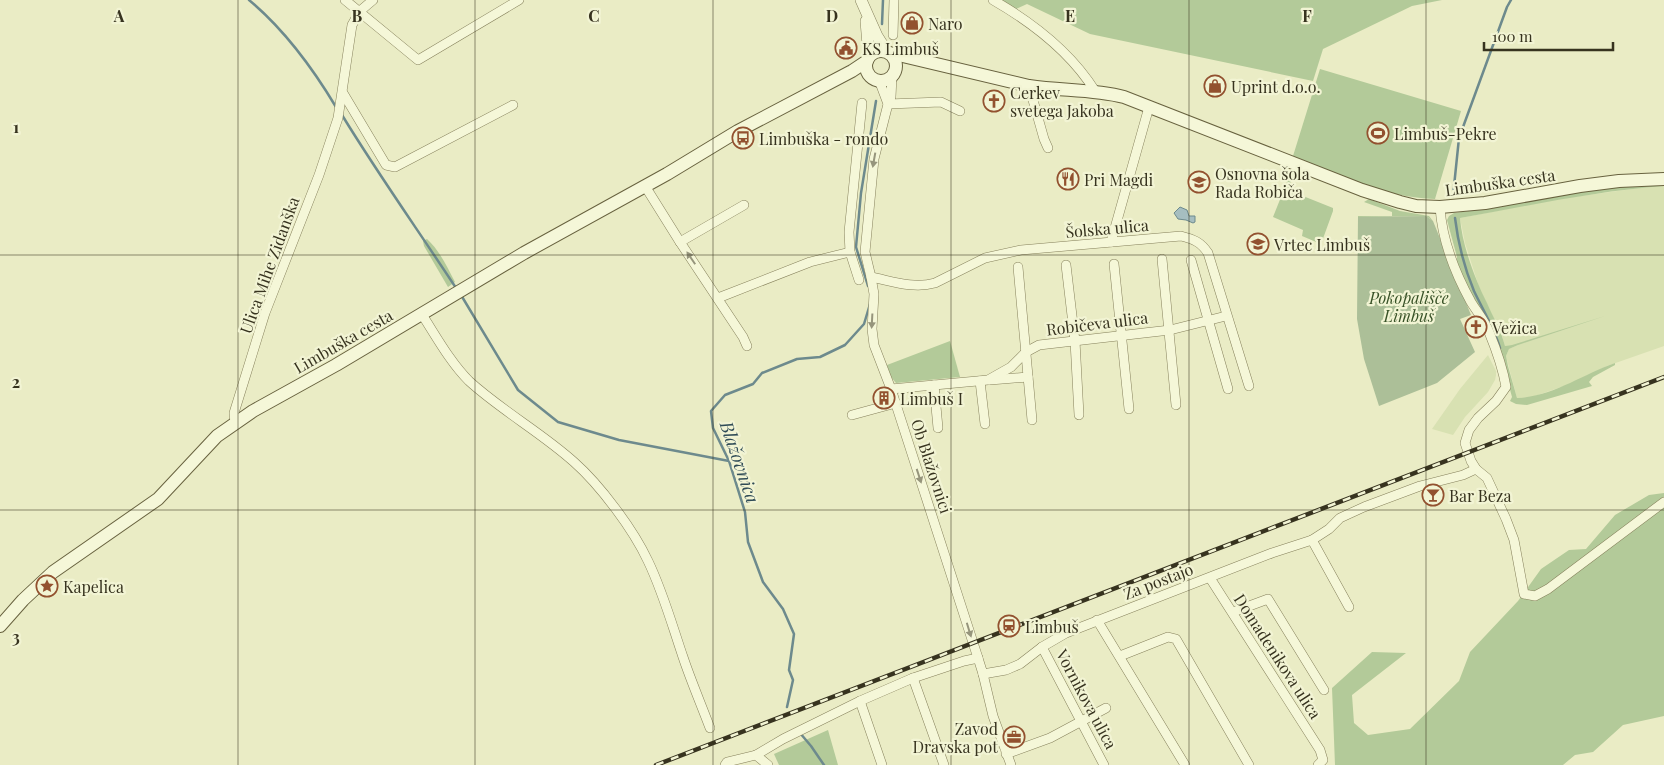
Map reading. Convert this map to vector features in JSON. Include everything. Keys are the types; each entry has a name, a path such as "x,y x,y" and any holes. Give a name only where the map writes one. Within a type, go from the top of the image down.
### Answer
{"main road":[{"path":"809,94 852,71 878,52 888,52 949,68"},
{"path":"888,52 896,62 893,74"},
{"path":"868,59 867,68 875,78"},
{"path":"809,94 844,82 875,78 884,80 910,66 949,68"},
{"name":"Limbuška cesta","path":"949,68 1046,89 1095,91 1124,98 1386,199 1416,206 1440,207 1485,203 1580,186 1664,179"},
{"name":"Limbuška cesta","path":"0,626 23,600 53,572 158,499 207,446 235,423 464,288 738,131 809,94"}],"street":[{"path":"345,0 418,60 519,0"},
{"path":"360,11 373,0"},
{"path":"861,0 876,36 888,52"},
{"path":"894,0 894,35"},
{"path":"993,0 1017,14 1053,42 1085,75 1095,91"},
{"name":"Ulica Mihe Zidanška","path":"235,423 234,414 265,313 319,175 339,114 352,25 360,11"},
{"path":"865,12 869,44 868,59"},
{"name":"Ob Blažovnici","path":"893,74 891,97 874,159 868,192 865,252 874,294 872,329 874,345 896,403 978,658"},
{"path":"875,78 888,104 941,102 960,110"},
{"path":"1029,86 1048,148"},
{"path":"343,93 386,166 390,167 394,167 513,105"},
{"path":"859,280 850,252 849,232 855,190 862,103"},
{"path":"1111,242 1149,107"},
{"path":"645,186 747,346"},
{"path":"855,190 868,192"},
{"path":"680,242 744,205"},
{"path":"1440,207 1442,228 1452,262 1470,299 1489,331 1506,387 1496,401 1478,418 1469,430 1465,442 1476,468 1488,478 1506,519 1514,540 1524,594 1535,596 1548,589 1664,502"},
{"name":"Šolska ulica","path":"871,277 926,286 985,258 1021,250 1181,236 1203,245 1208,252 1226,316 1249,386"},
{"path":"718,298 810,262 850,252"},
{"path":"1162,259 1176,405"},
{"path":"1191,260 1228,389"},
{"path":"1114,264 1129,409"},
{"path":"1066,265 1075,341 1079,415"},
{"path":"1018,267 1032,420"},
{"path":"421,313 468,380 496,404 574,462 625,523 648,560 710,728"},
{"name":"Robičeva ulica","path":"891,389 984,380 1011,367 1026,352 1039,345 1170,330 1226,316"},
{"path":"985,424 984,380 1028,377"},
{"path":"934,385 938,428"},
{"path":"852,415 896,403"},
{"name":"Za postajo","path":"983,674 1006,670 1020,664 1042,647 1066,633 1097,620 1272,553 1312,540 1329,529 1340,518 1364,507 1420,486 1463,475 1476,468"},
{"path":"1312,540 1349,607"},
{"name":"Domadenikova ulica","path":"1210,578 1320,750 1323,760 1318,765"},
{"path":"1233,612 1268,599 1324,690"},
{"path":"1097,620 1185,765"},
{"path":"1120,656 1168,637 1176,639 1249,765"},
{"name":"Vornikova ulica","path":"1042,647 1104,765"},
{"path":"725,765 727,762 756,755 783,739 860,701 913,678 978,658 993,716 1011,765"},
{"path":"913,678 944,765"},
{"path":"860,701 882,765"},
{"path":"1006,754 1050,738 1106,708"},
{"path":"756,755 768,765"}],"green space":[{"path":"996,0 1442,0 1412,6 1323,49 1313,81 1090,34 1027,4 1014,10"},
{"name":"Limbuš-Pekre","path":"1320,69 1461,111 1435,199 1417,198 1381,190 1293,156"},
{"path":"1289,177 1292,178 1288,190 1333,208 1321,244 1302,236 1303,230 1273,217"},
{"path":"1664,183 1664,186 1587,195 1460,218 1463,239 1470,262 1505,346 1605,316 1518,345 1509,349 1506,356 1517,398 1555,389 1615,363 1615,365 1593,377 1589,382 1592,386 1527,405 1516,404 1510,401 1512,397 1509,386 1475,303 1456,264 1457,257 1447,220 1449,216 1454,213 1505,206 1578,191"},
{"path":"1664,186 1664,346 1607,366 1570,384 1532,397 1517,398 1506,356 1509,349 1518,345 1505,346 1479,287 1465,243 1460,218 1558,199"},
{"path":"1369,199 1400,211 1429,216 1433,221 1426,216 1358,217 1392,216 1392,212 1364,202"},
{"name":"Pokopališče Limbuš","path":"1426,216 1433,221 1471,315 1460,319 1475,352 1437,383 1379,406 1364,359 1357,319 1358,217"},
{"path":"427,239 439,254 455,282 448,287 424,246 423,241"},
{"path":"950,341 960,377 896,383 891,377 887,365"},
{"path":"1488,355 1496,375 1488,392 1465,417 1453,435 1432,429 1460,389"},
{"path":"1664,493 1664,716 1623,725 1593,752 1575,755 1563,765 1335,765 1332,688 1372,652 1406,653 1352,695 1354,723 1368,735 1410,729 1459,681 1470,652 1518,601 1541,569 1569,550 1586,549 1615,515 1649,495"},
{"path":"828,730 838,765 779,765 774,754"}],"water":[{"path":"1180,207 1187,210 1189,216 1195,216 1195,222 1178,219 1174,213"}],"waterway":[{"path":"249,0 286,36 336,107"},
{"name":"Blažovnica","path":"882,24 883,0"},
{"path":"1453,196 1459,138 1511,0"},
{"name":"Blažovnica","path":"868,286 856,247 861,193 876,101"},
{"path":"342,115 456,288"},
{"path":"1455,218 1467,273 1492,326 1500,348"},
{"path":"461,295 518,390 558,422 619,440 729,461"},
{"name":"Blažovnica","path":"787,707 793,680 789,670 794,634 783,609 763,582 748,542 745,512 729,461 713,428 711,411 725,395 753,384 762,373 797,359 820,357 845,345 864,324 870,304"},
{"name":"Blažovnica","path":"800,733 824,765"}],"railway":[{"path":"656,765 1664,377"}],"place":[{"name":"Naro","path":"912,23"},
{"name":"KS Limbuš","path":"846,48"},
{"name":"Uprint d.o.o.","path":"1215,86"},
{"name":"Cerkev svetega Jakoba","path":"994,101"},
{"name":"Limbuš-Pekre","path":"1378,133"},
{"name":"Limbuška - rondo","path":"743,138"},
{"name":"Pri Magdi","path":"1068,179"},
{"name":"Osnovna šola Rada Robiča","path":"1199,182"},
{"name":"Vrtec Limbuš","path":"1258,244"},
{"name":"Vežica","path":"1476,327"},
{"name":"Limbuš I","path":"884,398"},
{"name":"Bar Beza","path":"1433,495"},
{"name":"Kapelica","path":"47,586"},
{"name":"Limbuš","path":"1009,626"},
{"name":"Zavod Dravska pot","path":"1014,737"}]}
